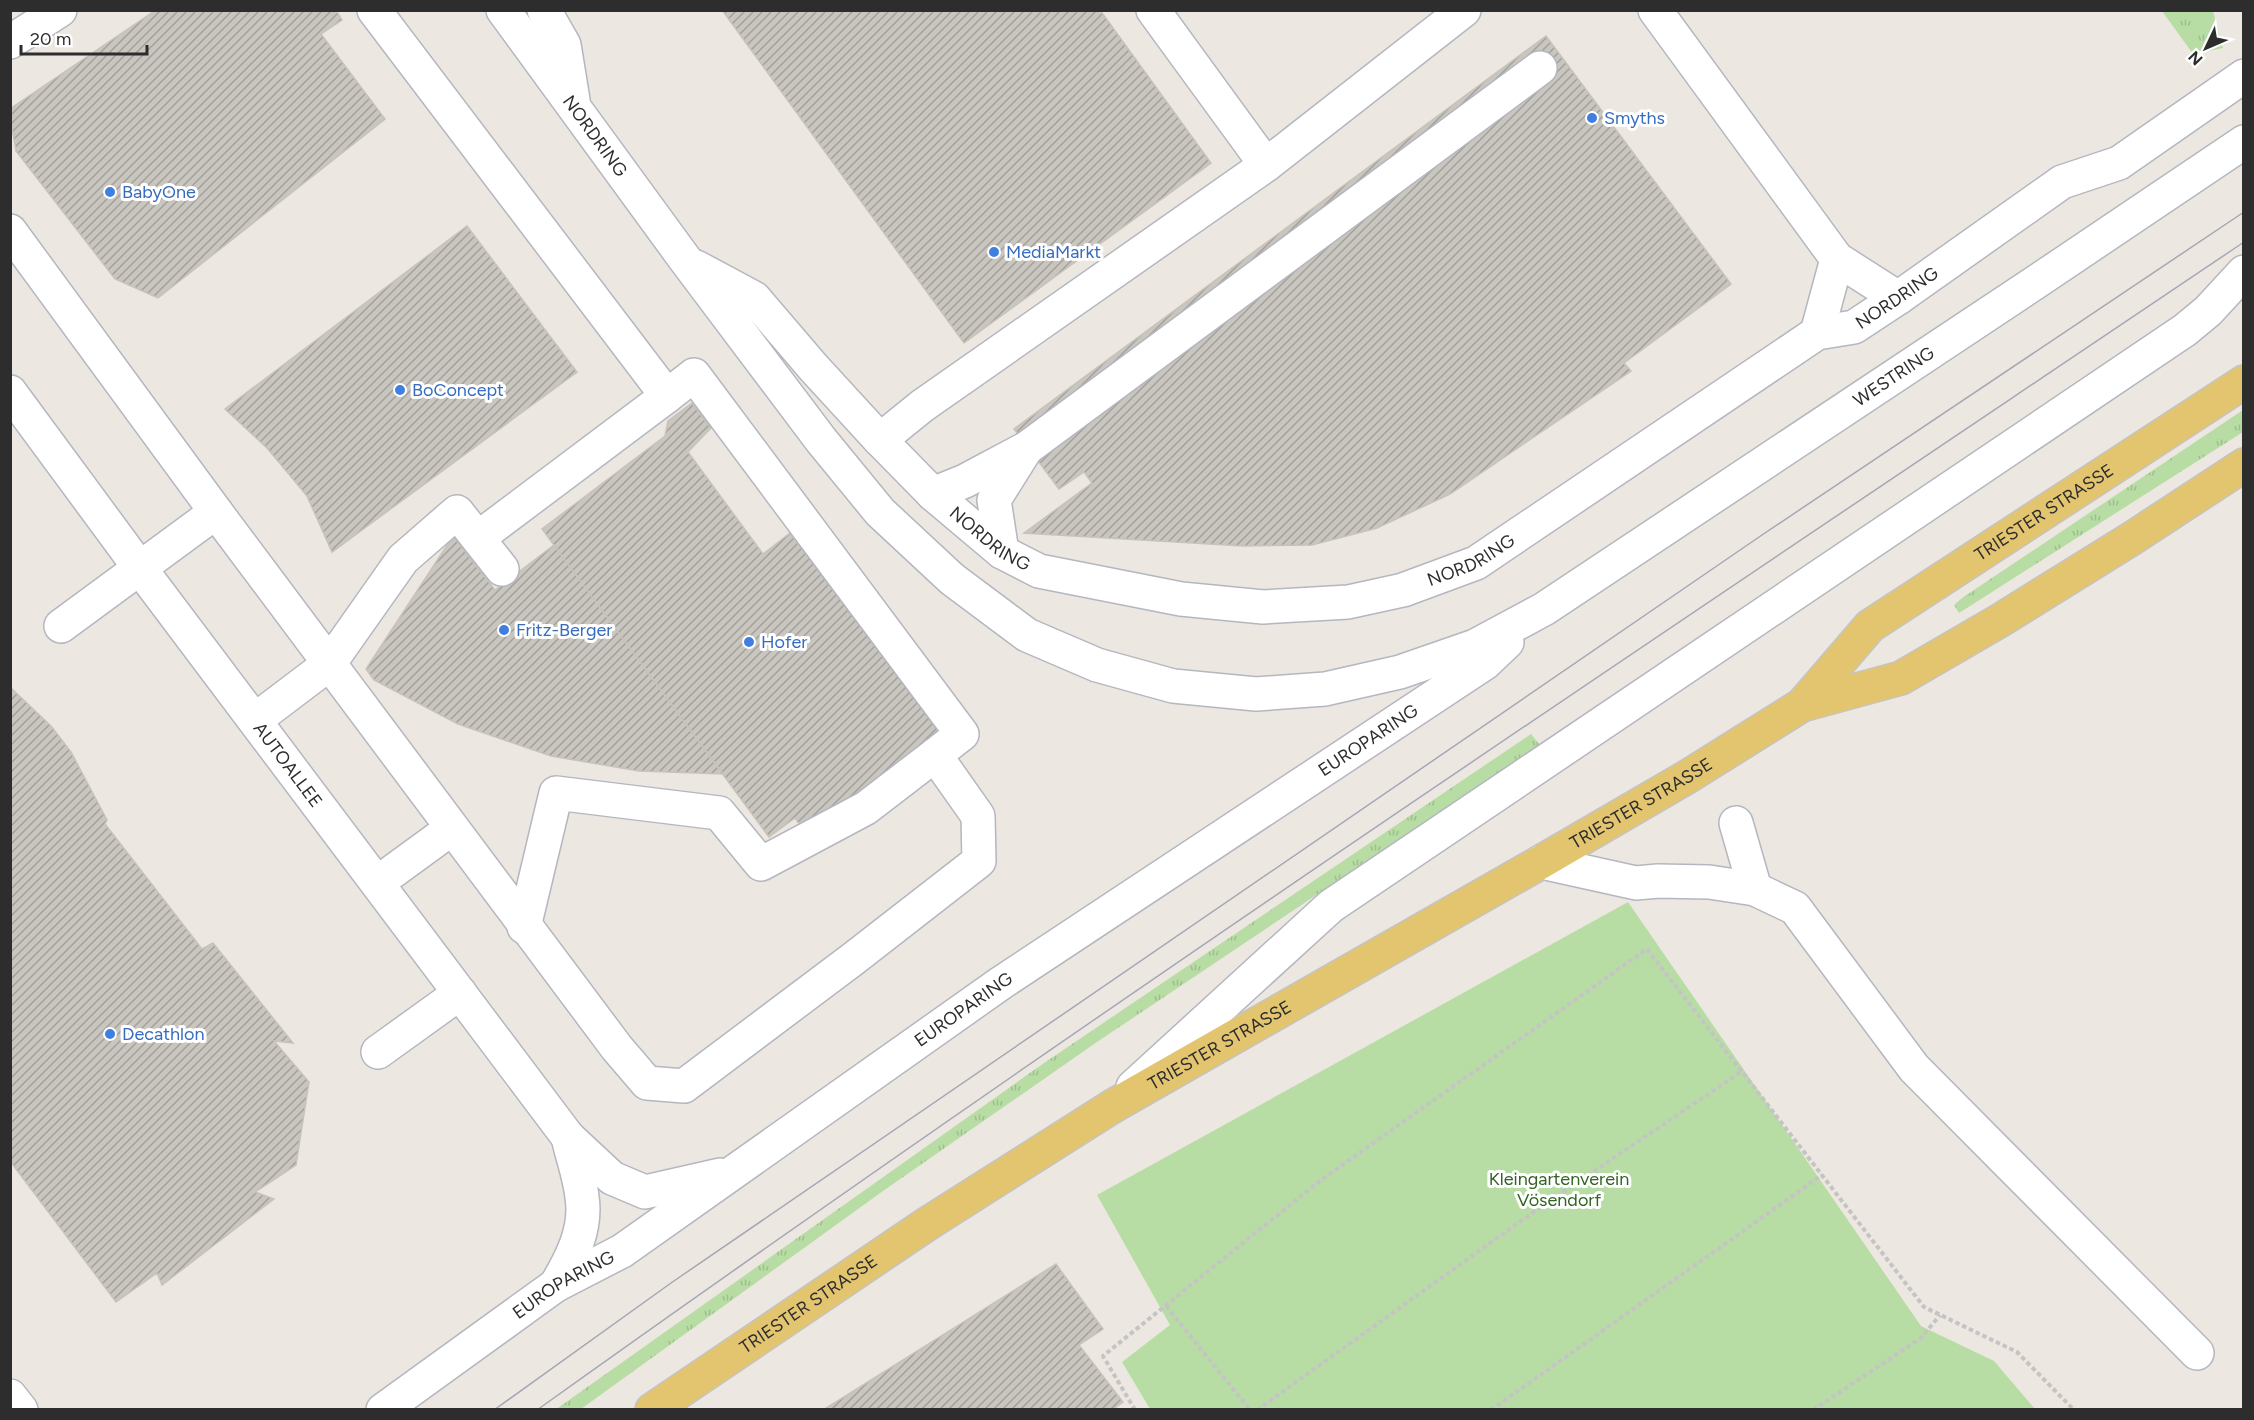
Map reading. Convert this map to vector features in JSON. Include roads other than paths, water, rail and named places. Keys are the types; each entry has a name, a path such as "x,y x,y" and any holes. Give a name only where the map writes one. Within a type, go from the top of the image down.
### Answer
{"main road":[{"name":"TRIESTER STRASSE","path":"1802,705 1870,626 2244,382"},
{"name":"TRIESTER STRASSE","path":"652,1410 927,1224 1113,1106 1541,862 1687,777 1802,705 1901,678 2000,621 2244,465"}],"street":[{"path":"10,42 60,10"},
{"path":"374,10 667,396"},
{"name":"NORDRING","path":"503,10 687,262 821,440 880,512 952,579 1027,635 1097,664 1173,686 1256,694 1324,689 1400,672 1475,646 1544,609"},
{"path":"544,10 564,45 575,108"},
{"path":"1153,10 1266,165"},
{"path":"880,440 922,406 1266,165 1464,10"},
{"path":"1655,10 1837,259 1898,298"},
{"path":"933,494 965,481 1027,448 1540,68"},
{"name":"NORDRING","path":"687,262 754,298 813,368 933,494 1002,552 1038,571 1181,599 1263,607 1348,602 1403,590 1476,563 1817,333 1854,327 2062,182 2119,163 2244,76"},
{"name":"WESTRING","path":"1544,609 2244,142"},
{"path":"16,251 216,512 524,927 616,1047 647,1083 684,1086 844,967 979,861 978,816 935,755"},
{"path":"1817,333 1837,259"},
{"path":"1113,1106 1331,906 2185,330 2208,311 2244,272"},
{"path":"478,538 694,375 962,734 866,808 761,864 719,813 556,793 524,927"},
{"name":"AUTOALLEE","path":"10,392 568,1137 612,1178 645,1192 733,1173"},
{"path":"1002,552 994,500 1027,448"},
{"path":"61,626 216,512"},
{"path":"255,720 329,664 404,559 457,512 502,569"},
{"name":"EUROPARING","path":"383,1410 556,1285 622,1251 1001,983 1485,663 1544,609"},
{"path":"1736,823 1755,889"},
{"path":"377,883 451,829"},
{"path":"1541,862 1636,883 1709,882 1755,889 1795,908 1914,1068 2197,1353"},
{"path":"378,1052 460,993"},
{"name":"AUTOALLEE","path":"556,1285 572,1259 581,1227 582,1198 568,1137"},
{"path":"10,1396 21,1410"}],"tram line":[{"path":"494,1410 671,1283 1762,535 2244,212"},
{"path":"537,1410 960,1112 1386,820 2244,242"}],"place":[{"name":"Smyths","path":"1592,118"},
{"name":"BabyOne","path":"110,192"},
{"name":"MediaMarkt","path":"994,252"},
{"name":"BoConcept","path":"400,390"},
{"name":"Fritz-Berger","path":"504,630"},
{"name":"Hofer","path":"749,642"},
{"name":"Decathlon","path":"110,1034"}],"park label":[{"name":"Kleingartenverein Vösendorf","path":"1559,1189"}]}
